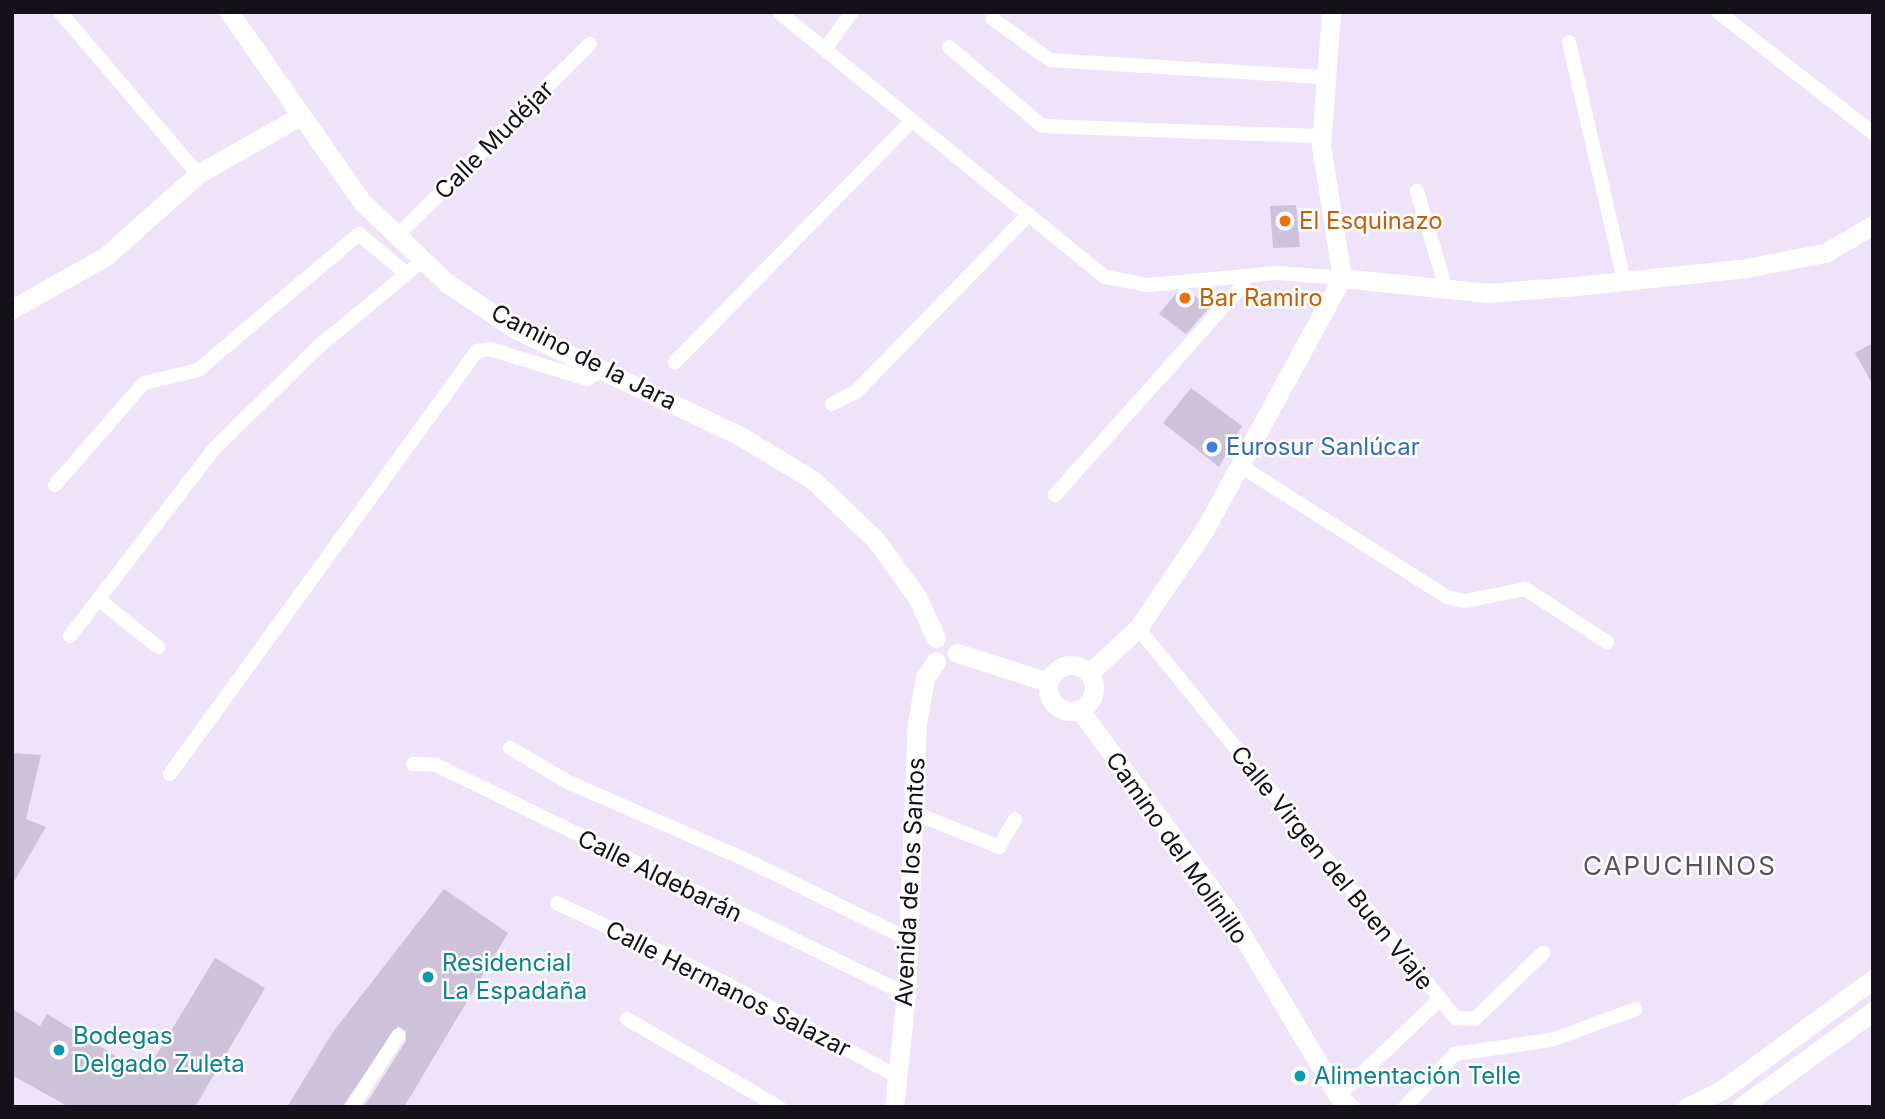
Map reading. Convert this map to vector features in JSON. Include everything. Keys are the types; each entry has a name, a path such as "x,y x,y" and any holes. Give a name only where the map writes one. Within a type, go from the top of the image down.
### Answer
{"street":[{"path":"60,12 198,174"},
{"name":"Camino de la Jara","path":"229,12 362,202 423,260 517,330 605,368 813,480 876,539 917,597 936,638"},
{"path":"825,49 852,12"},
{"path":"1088,673 1138,628 1205,529 1342,278 1321,136 1323,77 1331,12"},
{"path":"1718,12 1873,133"},
{"path":"780,13 1105,276 1148,285 1242,276 1342,278 1487,293 1746,268 1825,253 1873,225"},
{"path":"993,19 1050,60 1323,77"},
{"path":"1569,42 1624,281"},
{"name":"Calle Mudéjar","path":"397,236 590,44"},
{"path":"949,47 1042,125 1321,136"},
{"path":"12,309 106,256 198,174 300,116"},
{"path":"675,362 913,120"},
{"path":"1417,191 1446,289"},
{"path":"832,404 856,391 1029,214"},
{"path":"55,485 144,383 198,370 359,234 407,274"},
{"path":"70,636 215,448 318,347 423,260"},
{"path":"1055,495 1242,285 1242,276"},
{"path":"170,774 477,351 490,349 587,379 605,368"},
{"path":"1239,465 1447,597 1465,601 1525,589 1607,642"},
{"path":"97,599 158,647"},
{"name":"Calle Virgen del Buen Viaje","path":"1138,628 1456,1018 1475,1019 1543,953"},
{"path":"936,638 951,638 957,653 951,662 936,661 930,652 936,638"},
{"path":"957,653 1048,682"},
{"name":"Avenida de los Santos","path":"894,1107 906,994 917,723 925,678 936,661"},
{"path":"1048,682 1056,670 1069,664 1088,673"},
{"path":"1048,682 1055,705 1079,709 1093,694 1088,673"},
{"name":"Camino del Molinillo","path":"1079,709 1229,913 1342,1103"},
{"path":"510,748 568,782 743,858 908,939"},
{"name":"Calle Aldebarán","path":"413,764 436,765 906,994"},
{"path":"912,812 999,847 1015,819"},
{"name":"Calle Hermanos Salazar","path":"556,903 723,982 898,1077"},
{"path":"1687,1107 1722,1090 1873,979"},
{"path":"1342,1103 1440,1000"},
{"path":"1405,1107 1455,1054 1551,1040 1636,1009"},
{"path":"1741,1107 1873,1011"},
{"path":"627,1019 779,1107"},
{"path":"352,1107 398,1036"}],"building":[{"name":"El Esquinazo","path":"1296,205 1300,247 1273,248 1270,206"},
{"name":"Bar Ramiro","path":"1189,291 1209,308 1186,334 1159,314 1177,292"},
{"path":"1873,343 1873,385 1855,353"},
{"name":"Eurosur Sanlúcar","path":"1191,388 1242,426 1219,467 1163,423"},
{"path":"12,753 41,755 26,819 46,827 12,885"},
{"name":"Residencial La Espadaña","path":"444,889 508,933 404,1107 364,1107 406,1041 406,1031 398,1026 342,1107 287,1107 333,1032"},
{"name":"Bodegas Delgado Zuleta","path":"215,958 265,988 195,1107 69,1107 12,1075 12,1009 40,1026 47,1014 145,1074"}],"place":[{"name":"El Esquinazo","path":"1285,221"},
{"name":"Bar Ramiro","path":"1185,298"},
{"name":"Eurosur Sanlúcar","path":"1212,447"},
{"name":"Residencial La Espadaña","path":"428,977"},
{"name":"Bodegas Delgado Zuleta","path":"59,1050"},
{"name":"Alimentación Telle","path":"1300,1076"}],"district":[{"name":"CAPUCHINOS","path":"1680,866"}]}
